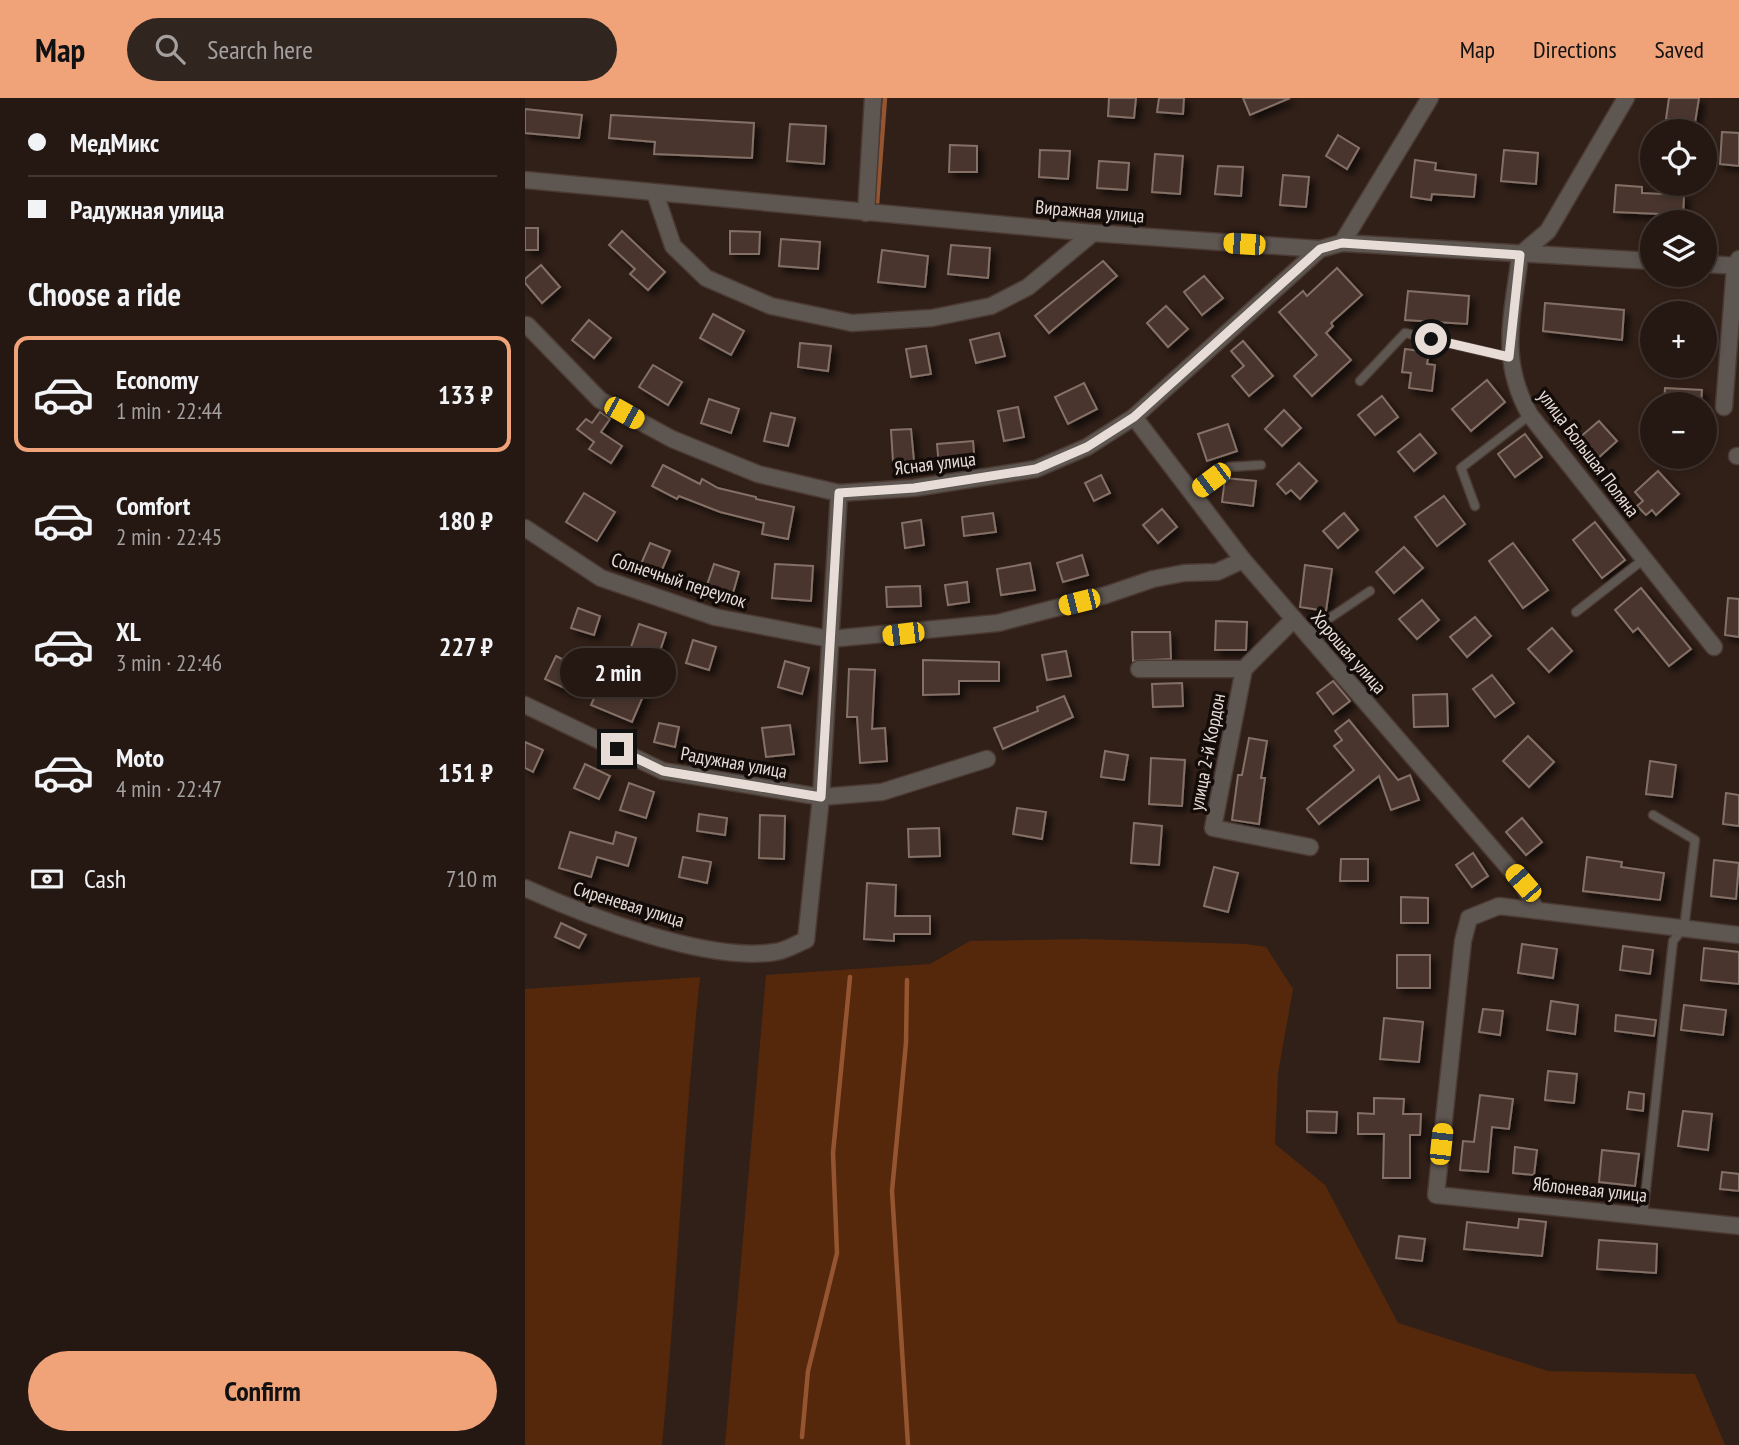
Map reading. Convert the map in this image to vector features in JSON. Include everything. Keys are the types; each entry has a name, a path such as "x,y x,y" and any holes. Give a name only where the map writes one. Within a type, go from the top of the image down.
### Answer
{"street":[{"path":"866,213 873,98"},
{"path":"1342,243 1430,98"},
{"path":"1520,255 1548,232 1626,98"},
{"name":"Виражная улица","path":"525,180 1093,233 1320,249 1342,243 1640,260"},
{"path":"655,193 673,246 706,278 771,306 852,323 932,318 992,306 1028,287 1093,233"},
{"name":"Ясная улица","path":"527,325 600,400 672,439 758,474 839,493 914,488 1036,469 1087,447 1134,417 1320,249"},
{"name":"улица Большая Поляна","path":"1520,255 1509,357 1519,396 1530,415 1714,647"},
{"path":"1717,264 1738,264 1724,407"},
{"name":"Хорошая улица","path":"1134,417 1243,559 1523,883 1536,910"},
{"path":"821,797 839,493"},
{"name":"Солнечный переулок","path":"525,528 601,578 716,617 830,639 998,623 1106,595 1153,579 1184,573 1217,572 1243,559"},
{"path":"1244,669 1294,619"},
{"name":"улица 2-й Кордон","path":"1139,669 1244,669 1213,828 1310,846"},
{"name":"Радужная улица","path":"525,705 663,771 821,797 882,793 987,759"},
{"name":"Сиреневая улица","path":"525,888 567,907 655,937 732,952 776,952 806,940 821,797"},
{"name":"Яблоневая улица","path":"1536,910 1499,906 1469,918 1463,941 1436,1195 1739,1226"},
{"path":"1536,910 1739,935"}],"lane":[{"path":"1360,381 1405,333 1509,357"},
{"path":"1475,506 1461,468 1530,415"},
{"path":"1193,494 1229,467 1261,465"},
{"path":"1576,612 1644,559"},
{"path":"1306,634 1370,591"},
{"path":"1643,1216 1673,941 1684,928 1695,840 1653,814"}],"shaded area":[{"path":"1086,939 1246,944 1266,947 1293,989 1278,1073 1275,1144 1325,1185 1398,1323 1548,1371 1695,1374 1725,1445 725,1445 766,975 930,964 970,941"},
{"path":"700,977 662,1445 525,1445 525,989"}],"building":[{"path":"1109,98 1136,98 1134,118 1108,116"},
{"path":"1159,98 1184,98 1183,114 1157,112"},
{"path":"1243,98 1290,98 1250,115"},
{"path":"1669,98 1699,98 1696,119 1666,119"},
{"path":"525,109 582,115 579,138 525,133"},
{"path":"611,115 754,123 752,158 654,154 655,142 609,138"},
{"path":"790,124 826,126 824,164 787,161"},
{"path":"1722,132 1739,133 1739,166 1720,164"},
{"path":"1338,135 1359,148 1347,169 1326,156"},
{"path":"950,145 977,146 977,172 949,172"},
{"path":"1040,150 1070,151 1068,179 1039,177"},
{"path":"1504,150 1538,153 1536,184 1501,181"},
{"path":"1155,154 1183,156 1180,194 1152,192"},
{"path":"1415,160 1436,163 1435,170 1476,175 1474,197 1432,194 1431,200 1411,197"},
{"path":"1099,161 1129,163 1127,190 1097,188"},
{"path":"1218,166 1243,167 1241,196 1215,194"},
{"path":"1283,175 1309,177 1306,207 1280,205"},
{"path":"1616,185 1640,187 1640,196 1684,196 1683,210 1614,212"},
{"path":"525,228 538,228 538,250 525,250"},
{"path":"622,231 665,272 648,290 630,274 635,269 609,245"},
{"path":"730,231 760,232 759,254 730,254"},
{"path":"781,239 820,242 818,269 779,266"},
{"path":"951,245 990,248 988,278 948,274"},
{"path":"882,250 928,256 925,287 878,282"},
{"path":"1103,261 1117,276 1049,333 1035,316"},
{"path":"541,265 560,287 542,303 525,283 525,279"},
{"path":"1337,268 1362,295 1331,323 1333,326 1326,333 1351,360 1312,396 1294,376 1317,355 1279,312 1303,291 1307,296"},
{"path":"1204,276 1223,298 1202,315 1184,292"},
{"path":"1408,291 1469,296 1467,324 1405,320"},
{"path":"1545,303 1624,310 1622,340 1543,331"},
{"path":"1166,306 1188,329 1168,347 1147,323"},
{"path":"713,314 744,331 731,355 700,338"},
{"path":"589,320 611,338 594,358 572,340"},
{"path":"999,333 1005,356 976,363 970,340"},
{"path":"1243,341 1273,376 1249,396 1232,376 1244,366 1231,351"},
{"path":"800,343 831,346 828,371 798,367"},
{"path":"926,346 931,374 911,377 906,349"},
{"path":"1405,349 1429,352 1427,364 1435,365 1432,391 1409,388 1411,373 1402,372"},
{"path":"653,365 682,382 668,405 639,387"},
{"path":"1487,380 1505,402 1471,431 1452,409"},
{"path":"1084,383 1097,409 1068,424 1055,397"},
{"path":"1665,388 1702,390 1702,392 1665,392"},
{"path":"1382,396 1398,417 1375,435 1358,415"},
{"path":"709,399 739,409 731,433 701,423"},
{"path":"1018,407 1024,437 1004,441 998,411"},
{"path":"1284,410 1301,428 1282,446 1265,429"},
{"path":"600,412 610,419 601,432 622,446 611,463 589,449 594,442 577,429 586,419 592,423"},
{"path":"771,413 795,418 788,446 764,441"},
{"path":"1599,421 1617,441 1597,459 1579,438"},
{"path":"1228,424 1237,451 1207,461 1198,434"},
{"path":"911,429 914,461 893,462 891,430"},
{"path":"1420,434 1436,453 1414,471 1398,452"},
{"path":"1525,434 1542,457 1515,477 1498,454"},
{"path":"973,441 975,464 939,467 937,444"},
{"path":"1299,463 1317,481 1300,499 1291,490 1286,494 1277,484"},
{"path":"663,465 700,484 702,479 718,488 794,507 788,539 762,534 764,523 720,512 679,496 677,499 652,486"},
{"path":"1658,471 1679,494 1656,515 1652,510 1646,515 1637,506 1643,501 1635,492"},
{"path":"1101,475 1110,493 1094,501 1085,483"},
{"path":"1225,478 1256,481 1253,506 1222,502"},
{"path":"584,493 615,512 597,541 566,522"},
{"path":"1444,496 1465,524 1437,546 1415,517"},
{"path":"1162,509 1177,527 1158,543 1143,525"},
{"path":"993,513 996,532 964,536 962,517"},
{"path":"1344,513 1358,530 1338,548 1323,531"},
{"path":"921,520 924,545 905,548 902,523"},
{"path":"1595,522 1625,560 1602,578 1573,540"},
{"path":"650,543 670,551 661,572 641,564"},
{"path":"1513,543 1548,590 1523,608 1489,561"},
{"path":"1404,547 1423,568 1394,593 1376,572"},
{"path":"1082,555 1088,575 1063,582 1057,563"},
{"path":"1030,563 1035,590 1001,595 997,569"},
{"path":"714,564 739,572 733,593 707,585"},
{"path":"775,564 813,566 811,601 772,598"},
{"path":"1305,565 1332,569 1326,611 1300,607"},
{"path":"967,582 969,602 948,605 945,585"},
{"path":"920,586 921,606 887,607 886,587"},
{"path":"1641,588 1691,649 1669,666 1638,628 1633,632 1615,610"},
{"path":"1728,598 1739,599 1739,637 1725,635"},
{"path":"1422,600 1439,620 1417,639 1399,619"},
{"path":"578,608 600,616 594,635 571,628"},
{"path":"1475,617 1491,636 1467,657 1450,637"},
{"path":"1216,621 1247,622 1246,650 1215,650"},
{"path":"639,624 666,633 657,660 630,650"},
{"path":"1552,628 1572,651 1549,672 1528,649"},
{"path":"1132,632 1170,632 1171,659 1133,661"},
{"path":"693,640 716,647 709,670 686,663"},
{"path":"1066,651 1071,676 1047,680 1042,655"},
{"path":"556,656 584,670 573,692 545,679"},
{"path":"923,660 999,662 999,681 959,681 959,694 923,695"},
{"path":"785,661 809,668 802,694 778,687"},
{"path":"849,669 875,670 872,729 885,728 887,761 860,763 857,717 847,717"},
{"path":"1492,675 1514,703 1495,717 1473,689"},
{"path":"604,676 644,694 632,722 591,705"},
{"path":"1333,681 1350,701 1333,714 1317,693"},
{"path":"1182,683 1183,706 1153,707 1152,684"},
{"path":"1447,694 1448,726 1414,727 1413,695"},
{"path":"1064,696 1073,717 1003,749 994,728 1038,711 1037,707"},
{"path":"1349,720 1398,780 1410,775 1419,800 1391,810 1379,776 1319,824 1307,809 1354,770 1334,746 1342,740 1335,731"},
{"path":"659,723 679,727 675,747 654,742"},
{"path":"790,725 794,754 766,757 762,728"},
{"path":"1528,736 1554,762 1529,787 1503,761"},
{"path":"1249,738 1267,741 1261,778 1265,778 1259,824 1232,820 1238,775 1242,775"},
{"path":"525,742 543,750 533,772 525,768"},
{"path":"1105,751 1128,755 1124,780 1101,777"},
{"path":"1151,758 1185,760 1182,806 1149,804"},
{"path":"1650,761 1676,765 1672,797 1646,794"},
{"path":"585,764 610,776 599,799 574,788"},
{"path":"629,783 654,792 646,818 620,810"},
{"path":"1726,793 1739,795 1739,826 1723,824"},
{"path":"1017,808 1046,812 1042,839 1013,834"},
{"path":"699,814 727,818 725,835 697,831"},
{"path":"760,815 785,816 784,859 759,858"},
{"path":"1522,818 1542,842 1526,855 1506,832"},
{"path":"1134,823 1162,826 1159,865 1131,863"},
{"path":"939,828 940,856 909,857 908,829"},
{"path":"570,832 613,844 616,832 636,838 628,866 597,857 591,877 559,868"},
{"path":"1473,853 1488,876 1472,887 1456,865"},
{"path":"683,857 711,862 707,883 679,877"},
{"path":"1587,857 1622,862 1621,867 1664,873 1660,900 1583,891"},
{"path":"1341,859 1368,859 1368,881 1340,881"},
{"path":"1714,860 1739,863 1736,899 1711,896"},
{"path":"1214,867 1238,873 1228,912 1204,906"},
{"path":"867,883 896,885 895,916 930,916 930,934 894,934 894,941 864,939"},
{"path":"1401,897 1428,898 1428,923 1401,923"},
{"path":"561,923 586,935 579,948 555,937"},
{"path":"1522,944 1557,949 1553,978 1518,973"},
{"path":"1623,946 1653,950 1650,974 1620,970"},
{"path":"1704,948 1739,952 1739,984 1701,980"},
{"path":"1397,955 1430,955 1430,988 1397,988"},
{"path":"1551,1001 1578,1005 1575,1034 1547,1030"},
{"path":"1684,1005 1726,1010 1723,1035 1681,1030"},
{"path":"1483,1009 1503,1011 1500,1035 1479,1032"},
{"path":"1616,1015 1656,1020 1654,1036 1615,1031"},
{"path":"1384,1018 1423,1022 1419,1062 1380,1059"},
{"path":"1548,1071 1577,1074 1574,1103 1545,1100"},
{"path":"1629,1092 1644,1094 1643,1111 1627,1109"},
{"path":"1480,1095 1513,1099 1509,1129 1492,1127 1488,1172 1460,1170 1463,1141 1474,1142"},
{"path":"1374,1098 1404,1099 1403,1114 1421,1114 1420,1135 1410,1135 1410,1178 1383,1178 1384,1134 1358,1134 1358,1113 1374,1114"},
{"path":"1307,1111 1337,1112 1336,1133 1307,1132"},
{"path":"1683,1111 1712,1114 1708,1150 1678,1146"},
{"path":"1515,1147 1537,1150 1534,1175 1513,1173"},
{"path":"1602,1150 1639,1154 1635,1186 1599,1182"},
{"path":"1722,1172 1739,1174 1739,1191 1720,1189"},
{"path":"1519,1219 1546,1222 1542,1256 1464,1249 1467,1222 1518,1228"},
{"path":"1399,1236 1425,1239 1422,1261 1396,1258"},
{"path":"1599,1240 1657,1244 1656,1273 1597,1269"}],"waterway":[{"path":"877,204 885,98"},
{"path":"802,1437 808,1371 837,1253 833,1153 850,977"},
{"path":"907,980 906,1043 892,1191 908,1445"}],"route":[{"path":"617,749 663,771 821,797 839,493 914,488 1036,469 1087,447 1134,417 1320,249 1342,243 1520,255 1509,357 1431,339"}]}
